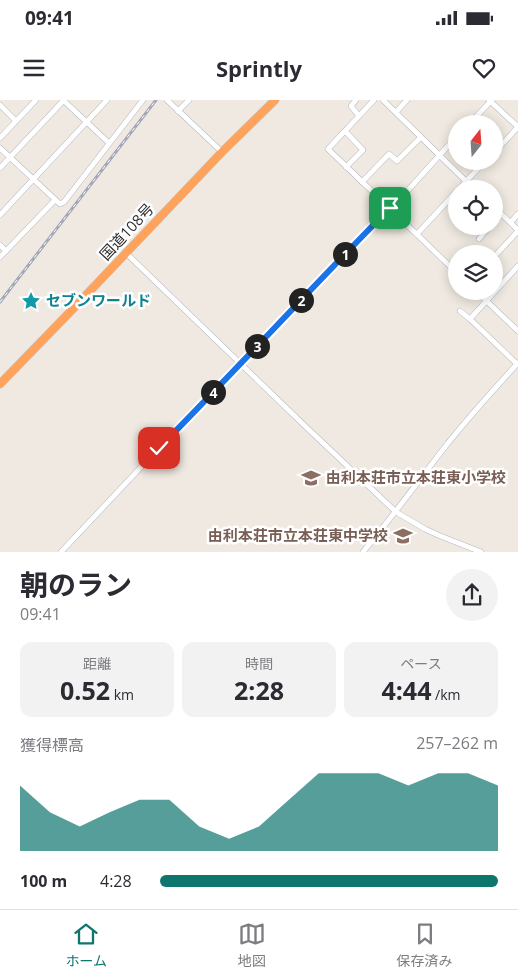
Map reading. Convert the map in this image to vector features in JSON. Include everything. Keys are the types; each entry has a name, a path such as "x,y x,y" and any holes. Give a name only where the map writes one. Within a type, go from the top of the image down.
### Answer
{"highway":[{"name":"国道108号","path":"0,384 222,152 275,100"}],"street":[{"path":"0,168 63,100 109,143"},
{"path":"0,215 107,100"},
{"path":"0,148 60,204 64,202 143,100"},
{"path":"167,100 222,152"},
{"path":"178,111 189,100"},
{"path":"356,100 351,106 359,116"},
{"path":"374,100 328,149 448,264"},
{"path":"383,100 464,180"},
{"path":"396,112 407,100"},
{"path":"477,115 491,100 518,127 503,143"},
{"path":"0,138 32,101"},
{"path":"0,105 16,121"},
{"path":"345,132 363,150 346,167"},
{"path":"362,182 388,154 397,161 421,137"},
{"path":"61,552 448,146"},
{"path":"468,180 477,170"},
{"path":"0,257 56,200"},
{"path":"417,234 448,201"},
{"path":"511,222 518,214"},
{"path":"503,216 518,230 503,247"},
{"path":"479,238 482,235"},
{"path":"0,245 6,251"},
{"path":"126,253 396,512 425,529 481,552"},
{"path":"470,319 518,266"},
{"path":"486,301 518,331"},
{"path":"364,552 447,445 517,363 460,311"}],"railway":[{"path":"0,302 156,100"}],"place":[{"name":"セブンワールド","path":"31,301"},
{"name":"由利本荘市立本荘東小学校","path":"311,478"},
{"name":"由利本荘市立本荘東中学校","path":"403,536"}],"route":[{"path":"159,448 390,208"}]}
